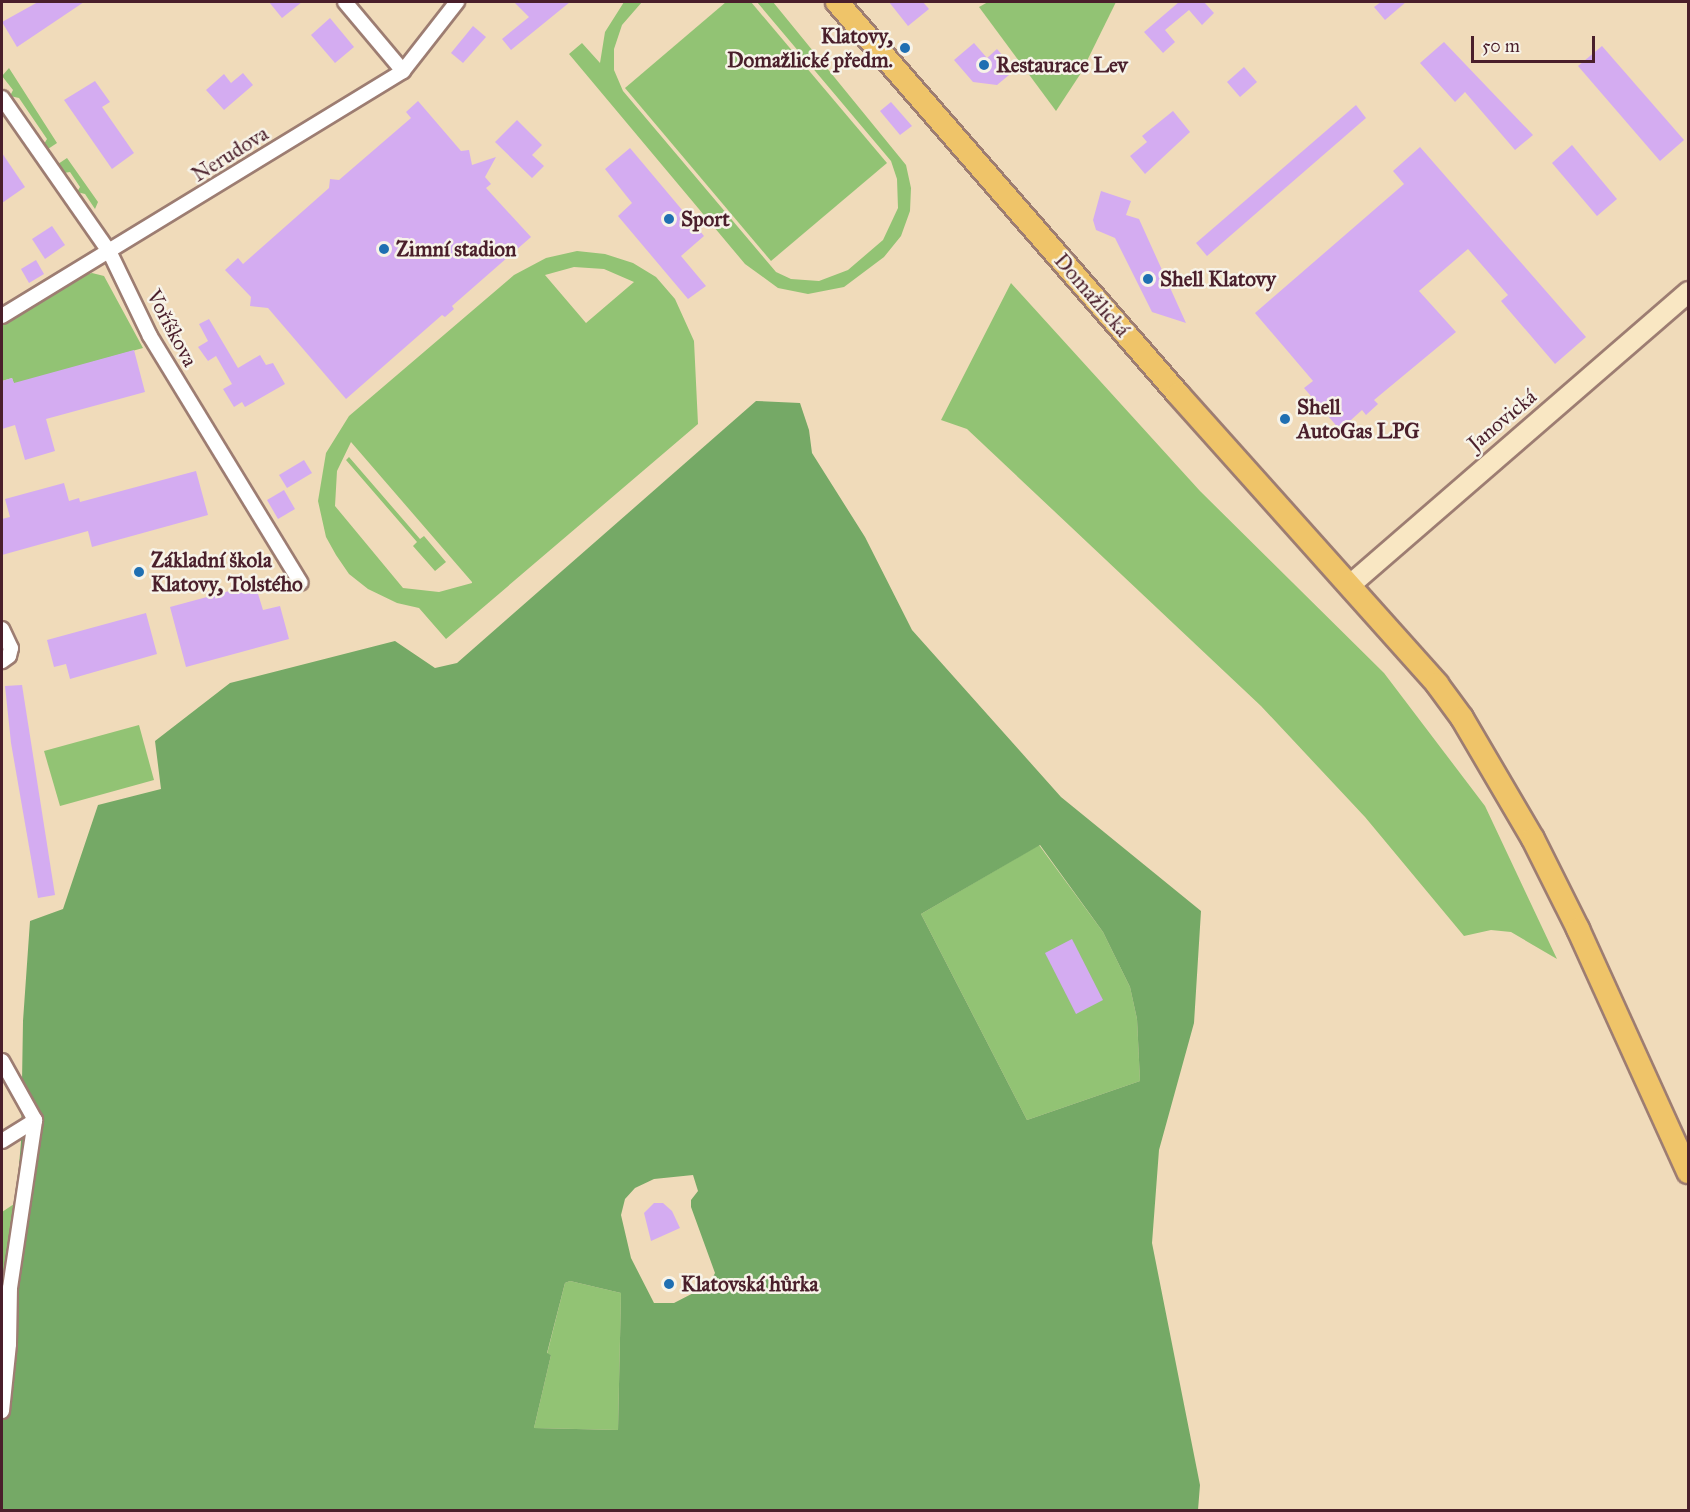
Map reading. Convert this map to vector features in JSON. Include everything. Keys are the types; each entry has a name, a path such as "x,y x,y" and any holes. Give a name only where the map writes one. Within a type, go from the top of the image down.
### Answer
{"main road":[{"name":"Domažlická","path":"837,2 1437,684 1490,763 1578,929 1689,1172"},
{"name":"Janovická","path":"1349,586 1689,292"}],"street":[{"path":"345,2 403,71"},
{"name":"Nerudova","path":"2,316 110,253 403,71 457,2"},
{"name":"Voříškova","path":"2,98 110,253 156,346 301,583"},
{"path":"2,629 11,648 9,656 2,662"},
{"path":"2,1061 35,1120 10,1288 9,1344 2,1411"},
{"path":"2,1141 35,1120"}],"green space":[{"path":"624,2 642,2 622,25 614,49 614,70 623,91 776,272 791,279 819,281 848,270 883,240 898,208 897,179 891,161 757,2 773,2 906,165 911,188 910,211 901,236 884,257 844,287 808,294 778,288 745,264 569,54 582,43 600,63 605,32"},
{"path":"726,2 751,2 887,163 771,261 625,88"},
{"path":"988,2 1116,2 1081,73 1056,111 979,7"},
{"path":"9,68 57,143 48,149 44,144 47,139 19,98 10,96 13,90 2,76"},
{"path":"67,158 98,202 95,209 85,194 77,192 80,187 70,172 64,173 58,164"},
{"path":"577,251 605,254 633,263 656,277 675,299 694,341 698,424 446,639 419,608 397,603 368,589 349,574 336,555 326,537 318,501 326,453 349,416 514,275 546,258","holes":["574,267 604,269 634,282 586,323 545,275","351,442 472,582 472,583 439,592 403,588 335,506 337,471"]},
{"path":"92,273 104,276 143,348 14,384 12,378 2,381 2,322 78,277"},
{"path":"1011,283 1200,491 1384,673 1485,806 1557,959 1511,932 1491,930 1464,936 1365,817 1261,706 967,429 941,420"},
{"path":"756,401 800,403 809,430 812,453 865,537 912,630 1061,797 1201,911 1194,1023 1159,1150 1152,1243 1200,1485 1198,1510 2,1510 2,1364 21,1142 23,1021 30,921 63,909 98,805 161,789 155,741 230,683 395,641 435,668 457,663","holes":["1040,845 1103,932 1130,987 1137,1019 1140,1081 1027,1120 921,914","693,1175 698,1191 691,1200 691,1207 715,1273 709,1285 674,1303 654,1303 631,1258 621,1215 625,1199 635,1188 654,1179","570,1281 621,1293 618,1430 534,1428 551,1355 547,1353 565,1283"]},
{"path":"349,457 420,539 424,536 446,562 435,571 413,546 417,542 346,460"},
{"path":"139,725 154,780 60,806 44,751"},
{"path":"1039,845 1103,932 1130,987 1137,1019 1140,1081 1027,1120 921,914"},
{"path":"17,1202 12,1228 2,1364 2,1212"},
{"path":"570,1281 621,1293 618,1430 534,1428 551,1355 547,1354 565,1283"}],"building":[{"path":"38,2 84,2 17,47 2,22"},
{"path":"269,2 302,2 282,18"},
{"path":"514,2 570,2 511,50 502,39 529,17"},
{"path":"889,2 923,2 929,9 908,26"},
{"path":"1179,2 1204,2 1214,13 1202,25 1189,10 1165,30 1175,42 1163,53 1144,32"},
{"path":"1381,2 1406,2 1385,20 1374,7"},
{"path":"330,18 354,47 335,63 311,35"},
{"path":"473,26 486,37 463,63 451,53"},
{"path":"1444,42 1533,135 1515,150 1465,92 1455,102 1420,63"},
{"name":"Restaurace Lev","path":"974,43 987,58 997,49 1015,70 997,85 973,82 954,60"},
{"path":"1602,46 1684,140 1660,161 1578,66"},
{"path":"1244,67 1257,82 1240,97 1227,82"},
{"path":"243,73 253,85 224,110 206,90 224,74 231,83"},
{"path":"95,81 110,102 102,107 134,153 112,169 64,100"},
{"name":"Zimní stadion","path":"418,101 461,151 469,150 472,165 496,157 485,177 491,184 486,188 531,237 452,306 454,309 445,317 442,315 346,399 268,308 250,306 251,297 225,270 238,258 243,264 329,188 330,179 339,180 411,118 406,112"},
{"path":"891,102 912,126 900,135 880,111"},
{"path":"1356,105 1366,118 1207,256 1196,243"},
{"path":"1173,111 1190,132 1145,174 1130,156 1147,142 1142,136"},
{"path":"517,120 542,145 532,155 544,166 532,178 495,142"},
{"path":"1572,145 1617,199 1597,216 1552,163"},
{"path":"1420,147 1586,337 1555,364 1501,301 1508,295 1468,249 1419,291 1456,332 1374,400 1378,404 1366,415 1362,410 1340,430 1304,388 1313,381 1255,313 1404,184 1393,171"},
{"path":"630,148 704,236 681,256 706,286 688,299 618,216 632,203 605,169"},
{"path":"2,153 25,187 2,203"},
{"path":"1101,191 1131,201 1126,215 1139,219 1186,323 1152,312 1115,238 1096,230 1093,220"},
{"path":"52,226 65,245 45,259 32,239"},
{"path":"36,260 44,274 29,283 21,269"},
{"path":"209,319 238,368 260,355 266,365 273,363 285,384 245,407 242,402 234,407 223,389 232,384 216,356 208,361 198,347 208,341 199,324"},
{"path":"134,350 145,392 46,419 55,451 25,460 15,425 2,429 2,381 12,378 14,383"},
{"path":"304,460 312,473 287,488 279,475"},
{"path":"196,471 208,515 92,547 88,531 2,555 2,519 10,517 5,499 64,483 69,501 79,498 80,502"},
{"path":"284,490 295,509 278,519 267,500"},
{"path":"255,584 263,610 280,606 289,639 186,667 170,607"},
{"path":"146,613 157,654 70,679 66,664 54,667 47,640"},
{"path":"22,685 55,895 38,898 11,743 5,686"},
{"path":"1072,939 1103,1000 1076,1014 1045,953"},
{"path":"654,1203 663,1203 672,1211 680,1228 651,1241 644,1213"}],"place":[{"name":"Klatovy, Domažlické předm.","path":"905,48"},
{"name":"Restaurace Lev","path":"984,65"},
{"name":"Sport","path":"669,219"},
{"name":"Zimní stadion","path":"384,249"},
{"name":"Shell Klatovy","path":"1148,279"},
{"name":"Shell AutoGas LPG","path":"1285,419"},
{"name":"Základní škola Klatovy, Tolstého","path":"139,572"},
{"name":"Klatovská hůrka","path":"669,1284"}]}
